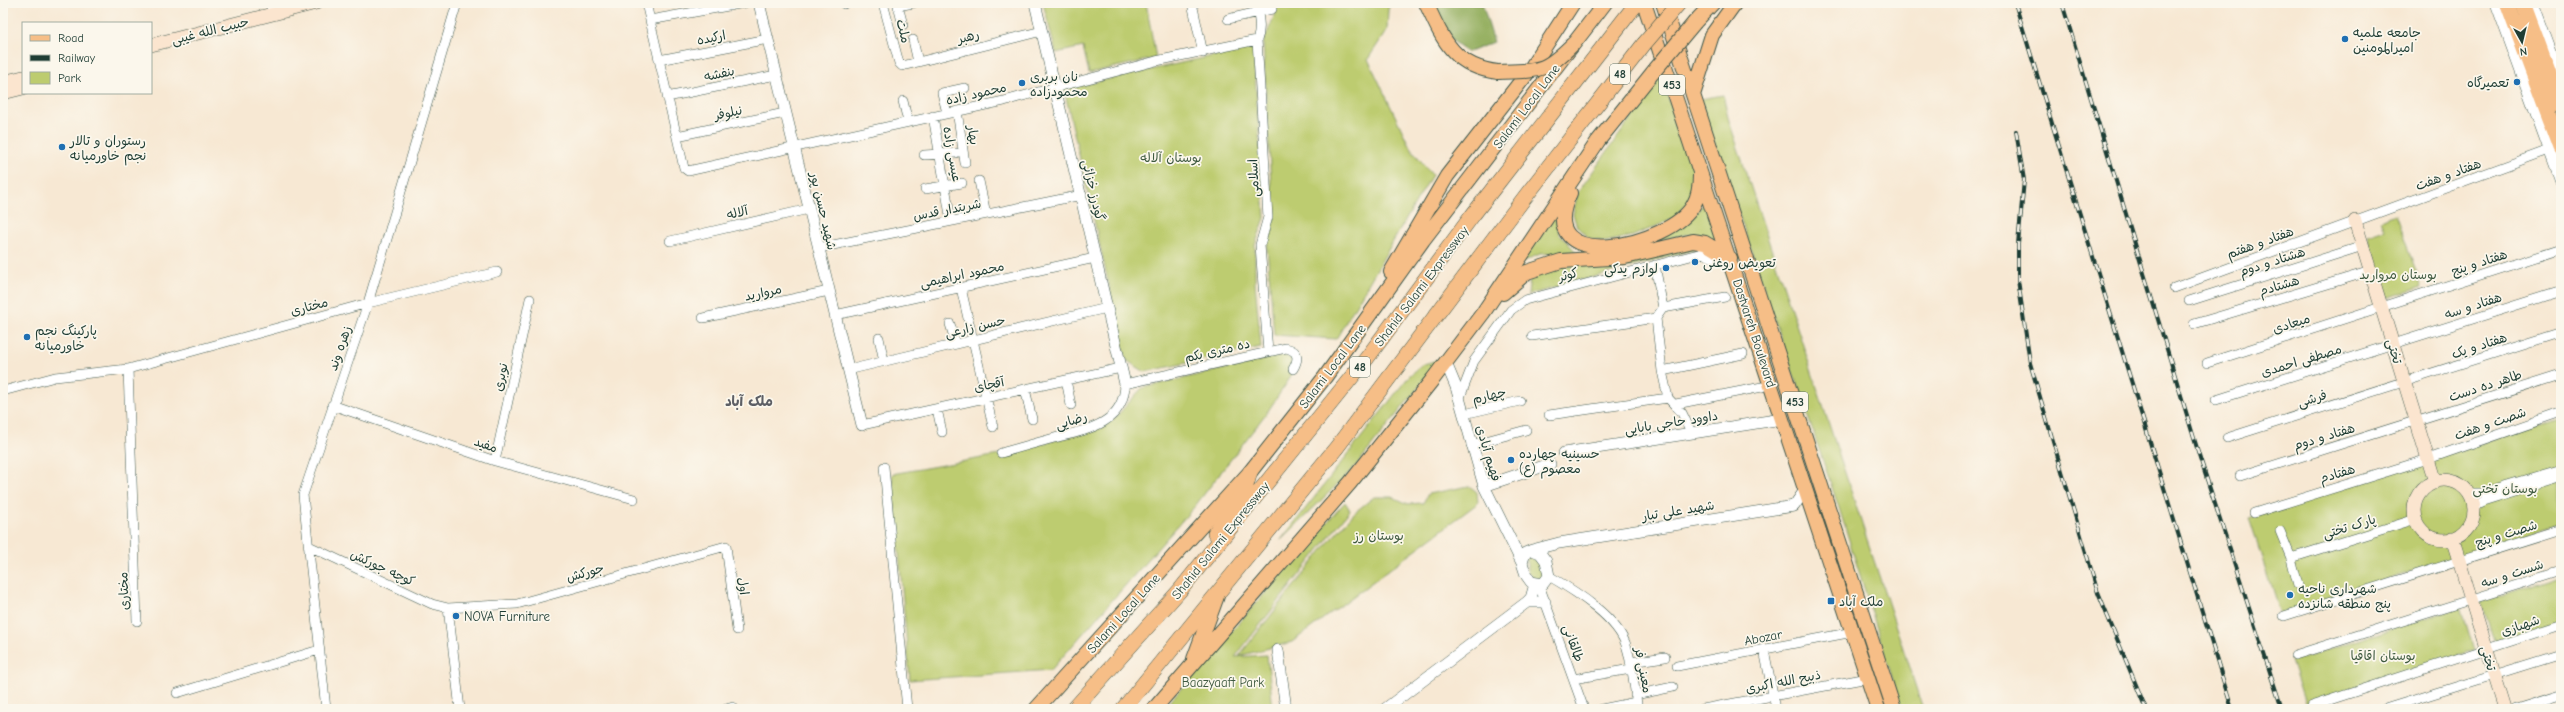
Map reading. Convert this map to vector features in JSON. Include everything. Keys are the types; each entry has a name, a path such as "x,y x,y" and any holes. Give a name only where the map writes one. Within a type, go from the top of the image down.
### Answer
{"highway":[{"name":"48","path":"1124,709 1337,447 1525,197 1644,44 1679,3"},
{"path":"2507,3 2555,149"},
{"path":"2523,3 2561,106"},
{"name":"Shahid Salami Expressway","path":"1074,709 1181,589 1367,358 1472,216 1633,8"},
{"path":"1181,589 1245,489 1250,472"}],"main road":[{"name":"حبیب الله غیبی","path":"152,45 271,9 316,3"},
{"path":"1426,3 1442,38 1453,52 1465,63 1481,70 1498,72 1542,69 1551,65 1574,44"},
{"path":"1363,324 1409,239 1447,176 1529,71 1573,3"},
{"name":"Salami Local Lane","path":"1036,709 1250,472 1325,377 1423,240 1605,3"},
{"name":"Dastvareh Boulevard","path":"1644,3 1732,262 1805,490 1878,709"},
{"name":"Dastvareh Boulevard","path":"1663,3 1894,709"},
{"path":"1154,709 1350,483 1446,362 1483,313 1598,141 1654,71 1713,3"},
{"path":"1693,95 1712,35 1735,3"},
{"path":"3,82 22,77"},
{"path":"3,93 22,88"},
{"path":"1598,141 1572,190 1563,217 1569,236 1577,243 1588,246 1609,246 1636,240 1665,229 1678,221 1694,205 1698,194 1700,166"},
{"name":"تختی","path":"2355,221 2435,482"},
{"path":"1483,313 1527,272 1549,263 1625,257 1693,241 1705,243 1732,262"},
{"path":"2435,482 2454,482 2469,493 2474,510 2468,528 2452,538 2434,538 2420,527 2414,509 2418,496 2427,486 2435,482"},
{"name":"تختی","path":"2452,538 2505,709"},
{"path":"1190,669 1220,590"}],"street":[{"name":"زهره وند","path":"326,709 303,495 332,405 368,304 457,3"},
{"path":"646,3 676,136"},
{"path":"650,20 745,3"},
{"name":"شهید حسن پور","path":"759,3 862,425"},
{"name":"ملت","path":"883,3 900,65"},
{"path":"903,25 898,6 913,3"},
{"name":"گودرز خزائی","path":"1035,3 1082,195 1095,258 1125,384"},
{"path":"1192,3 1203,52"},
{"name":"اسلامی","path":"1256,3 1258,13 1259,34 1257,40 1268,217 1260,245 1268,352"},
{"path":"2496,3 2555,149 2561,182"},
{"path":"2533,3 2561,79"},
{"path":"1228,19 1272,9"},
{"name":"رهبر","path":"900,65 918,62 1042,31"},
{"name":"ارکیده","path":"659,60 768,39"},
{"path":"913,40 918,62"},
{"name":"محمود زاده","path":"676,136 686,170 795,148 1055,88 1156,61 1257,40"},
{"name":"بنفشه","path":"668,97 776,75"},
{"path":"947,113 942,93 965,88"},
{"path":"903,101 908,122"},
{"name":"بهار","path":"957,111 965,163"},
{"name":"نیلوفر","path":"676,136 785,113"},
{"name":"عيسی زاده","path":"934,116 951,221"},
{"name":"هفتاد و هفت","path":"2355,221 2555,149"},
{"path":"924,155 956,153"},
{"path":"979,181 986,214"},
{"path":"925,189 962,183"},
{"name":"شربتدار قدس","path":"818,248 1082,195"},
{"name":"آلاله","path":"670,241 809,209"},
{"name":"هفتاد و هفتم","path":"2174,288 2355,221"},
{"name":"هشتاد و دوم","path":"2189,301 2363,246"},
{"name":"هفتاد و پنج","path":"2382,307 2561,249"},
{"name":"کوثر","path":"1460,400 1474,361 1511,310 1521,302 1704,253 1732,262"},
{"name":"محمود ابراهیمی","path":"835,315 1095,258"},
{"path":"1655,265 1663,308"},
{"name":"هشتادم","path":"2194,324 2370,271"},
{"name":"مختاری","path":"3,391 55,378 128,369 368,304 497,272"},
{"path":"961,288 993,427"},
{"name":"مروارید","path":"703,318 829,291"},
{"name":"هفتاد و سه","path":"2393,345 2561,291"},
{"path":"1691,432 1676,404 1668,398 1662,371 1656,318 1663,308 1724,297"},
{"name":"نوبری","path":"495,461 530,299"},
{"name":"میعادی","path":"2208,363 2382,307"},
{"name":"حسن زارعی","path":"848,370 1107,308"},
{"path":"1532,336 1656,318"},
{"path":"950,324 956,344"},
{"name":"هفتاد و یک","path":"2405,383 2561,332"},
{"path":"879,338 884,362"},
{"name":"مصطفی احمدی","path":"2216,400 2393,345"},
{"name":"ده متری یکم","path":"1125,384 1286,348 1293,349 1297,354 1298,361 1293,369"},
{"path":"1662,371 1743,354"},
{"name":"فهیم آبادی","path":"1446,362 1460,400 1471,445 1484,486 1523,553 1526,575 1537,585"},
{"name":"آقچای","path":"862,425 1121,368"},
{"name":"مختاری","path":"128,369 137,620"},
{"name":"طاهر ده دست","path":"2416,421 2561,375"},
{"path":"1066,380 1071,405"},
{"name":"فرشی","path":"2227,438 2405,383"},
{"name":"رضایی","path":"1000,453 1078,432 1104,422 1121,406 1125,396 1125,384"},
{"path":"1676,404 1762,387"},
{"path":"1025,389 1032,419"},
{"path":"1550,415 1668,398"},
{"name":"چهارم","path":"1464,414 1520,402"},
{"name":"مفید","path":"332,405 495,461 634,499"},
{"path":"937,409 942,432"},
{"name":"شصت و هفت","path":"2428,459 2561,413"},
{"name":"داوود حاجی بابایی","path":"1564,453 1782,419"},
{"name":"هفتاد و دوم","path":"2240,476 2416,421"},
{"path":"1471,445 1526,430"},
{"name":"هفتادم","path":"2254,513 2428,459"},
{"path":"1484,486 1550,464"},
{"path":"884,467 907,709"},
{"path":"2474,510 2478,504 2484,501 2561,469"},
{"path":"2469,493 2481,493 2561,477"},
{"name":"شهید علی تبار","path":"1523,553 1548,546 1794,506 1805,490"},
{"name":"پارک تختی","path":"2291,558 2416,518"},
{"name":"شصت و پنج","path":"2284,616 2561,529"},
{"path":"2280,531 2291,558 2298,585"},
{"name":"کوچه جورکش","path":"308,546 432,604 448,608"},
{"name":"جورکش","path":"448,608 517,604 726,546"},
{"name":"اول","path":"726,546 736,630"},
{"path":"1544,558 1548,546"},
{"path":"1385,709 1527,602 1531,598 1537,585 1546,582 1549,576 1544,558 1540,553 1523,553"},
{"name":"شست و سه","path":"2295,655 2561,571"},
{"name":"معینی فر","path":"1549,576 1571,588 1612,622 1622,636 1631,665 1636,702"},
{"name":"طالقانی","path":"1537,585 1545,602 1584,709"},
{"path":"1527,602 1545,602"},
{"path":"448,608 460,709"},
{"name":"شهبازی","path":"2311,706 2561,625"},
{"name":"Abozar","path":"1677,666 1853,632"},
{"path":"177,693 319,650"},
{"path":"1278,650 1286,709"},
{"path":"1764,650 1776,709"},
{"path":"2385,709 2561,654"},
{"path":"1573,679 1665,657"},
{"name":"ذبیح الله اکبری","path":"1703,709 1868,678"},
{"path":"1602,709 1636,702 1673,687"},
{"path":"2516,709 2561,695"}],"green space":[{"path":"1043,3 1146,3 1156,58 1089,73 1083,47 1056,53"},
{"path":"1274,3 1390,3 1388,10 1387,30 1368,59 1410,147 1432,175 1336,339 1274,335 1267,247 1273,219 1263,42 1276,13"},
{"path":"1434,3 1482,3 1494,42 1469,52 1462,48 1456,44 1447,32"},
{"name":"بوستان آلاله","path":"1253,47 1265,218 1255,245 1255,283 1261,347 1145,372 1126,360 1064,89"},
{"path":"1661,77 1696,176 1690,201 1673,219 1633,236 1605,242 1590,239 1577,227 1573,214 1578,192"},
{"path":"1723,95 1729,121 1923,709 1902,709 1839,508 1704,112 1701,99"},
{"path":"1705,203 1718,241 1709,237 1690,234 1643,245 1676,227"},
{"path":"1555,210 1559,233 1576,252 1540,254 1522,262"},
{"name":"بوستان مروارید","path":"2395,214 2422,287 2387,298 2367,236 2385,230 2381,220"},
{"path":"1691,246 1700,248 1528,295 1530,275 1543,270"},
{"path":"1284,355 1292,358 1294,372 1268,411 1195,506 1051,670 910,680 892,474 999,455 1101,428 1114,419 1142,388"},
{"path":"1441,359 1355,467 1281,540 1410,375 1424,364"},
{"name":"بوستان تختی","path":"2561,417 2561,523 2280,614 2249,518"},
{"name":"بوستان رز","path":"1469,486 1477,492 1478,503 1292,642 1239,656 1327,544 1355,512 1374,497 1393,497 1408,504 1423,503 1428,494"},
{"name":"Baazyaaft Park","path":"1345,502 1350,510 1235,657 1267,655 1273,709 1163,709"},
{"path":"1530,556 1536,559 1542,571 1543,577 1537,581 1527,571 1527,558"},
{"path":"2561,575 2561,620 2495,642 2481,602"},
{"name":"بوستان اقاقیا","path":"2461,607 2474,650 2305,704 2291,661"}],"railway":[{"path":"2015,3 2232,709"},
{"path":"2062,3 2200,458 2282,709"},
{"path":"2016,131 2024,180 2018,244 2018,280 2030,363 2098,593 2146,709"}],"place":[{"name":"جامعه علمیه امیرالمومنین","path":"2345,39"},
{"name":"تعمیرگاه","path":"2517,82"},
{"name":"نان بربری محمودزاده","path":"1022,83"},
{"name":"رستوران و تالار نجم خاورمیانه","path":"62,147"},
{"name":"تعویض روغنی","path":"1695,262"},
{"name":"لوازم یدکی","path":"1666,268"},
{"name":"پارکینگ نجم خاورمیانه","path":"27,337"},
{"name":"حسینیه چهارده معصوم (ع)","path":"1511,460"},
{"name":"شهرداری ناحیه پنج منطقه شانزده","path":"2290,595"},
{"name":"ملک آباد","path":"1831,601"},
{"name":"NOVA Furniture","path":"456,616"}],"district":[{"name":"ملک آباد","path":"749,401"}]}
